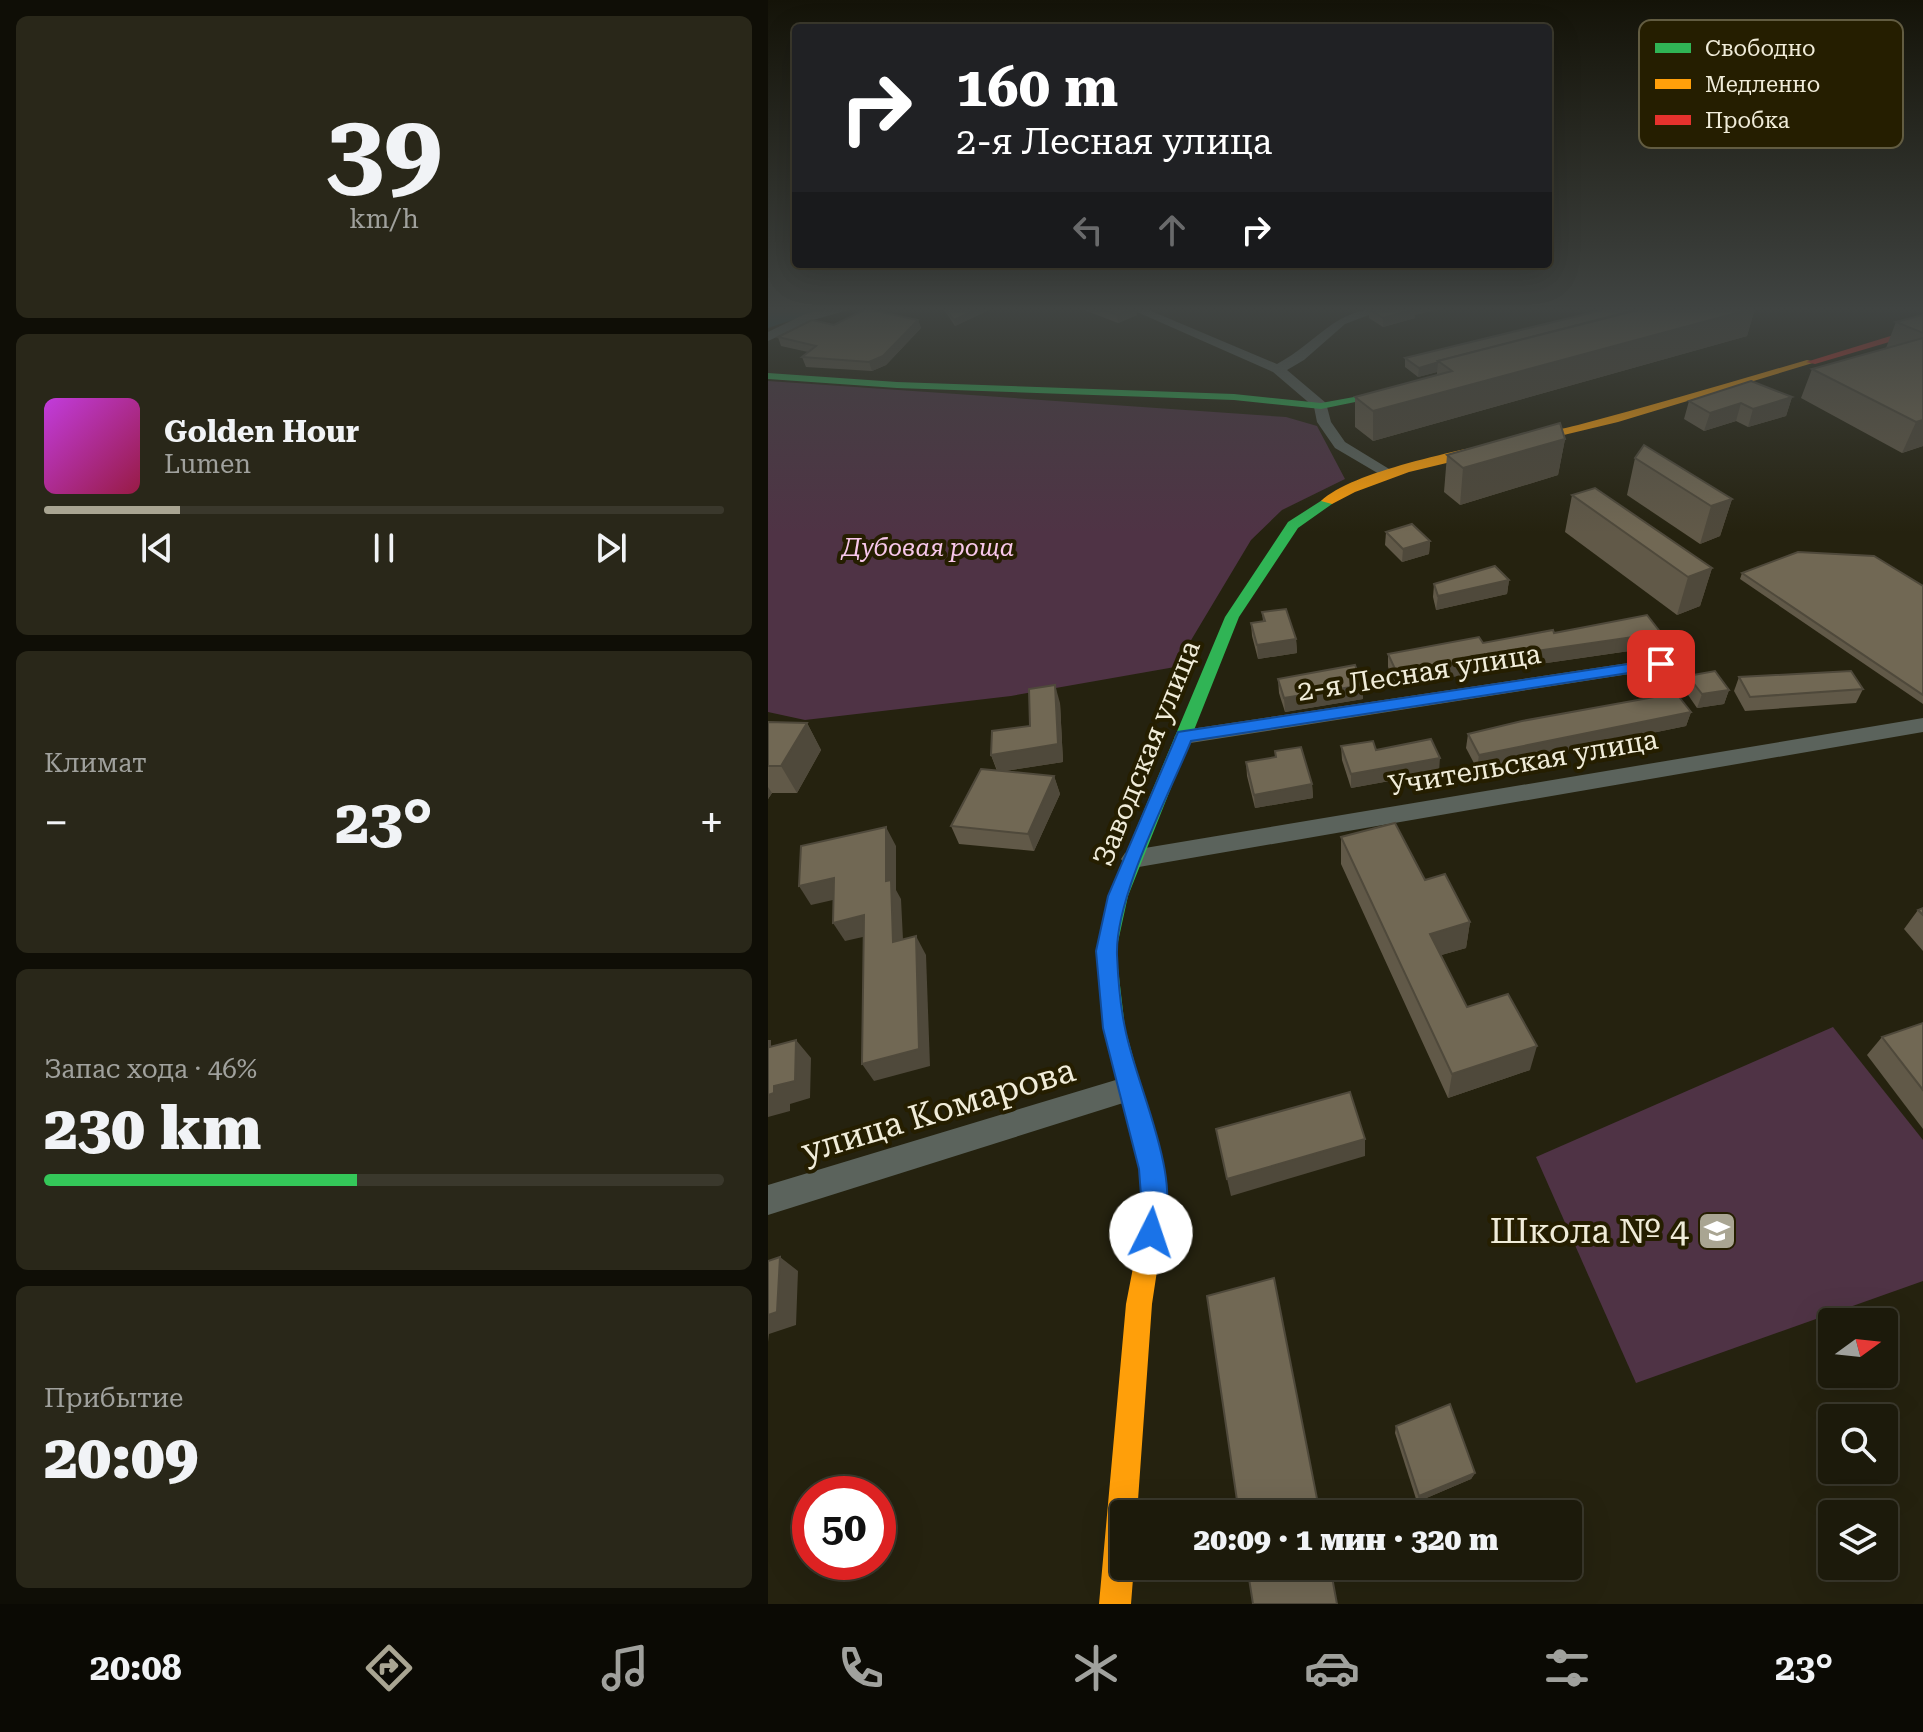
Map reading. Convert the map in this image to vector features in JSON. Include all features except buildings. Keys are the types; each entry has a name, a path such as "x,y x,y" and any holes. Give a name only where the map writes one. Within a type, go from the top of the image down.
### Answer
{"main road":[{"path":"866,383 1234,397 1321,406 1412,388"},
{"name":"Заводская улица","path":"1115,1604 1139,1304 1154,1209 1152,1169 1114,1028 1106,951 1118,896 1232,617 1293,525 1330,498 1391,475 1602,423 1739,383"}],"street":[{"path":"1294,383 1321,406 1324,422 1340,445 1391,475"},
{"name":"2-я Лесная улица","path":"1184,737 1661,664"},
{"name":"Учительская улица","path":"1133,859 1923,725"},
{"name":"улица Комарова","path":"768,1200 1129,1089"}],"green space":[{"name":"Дубовая роща","path":"768,383 1286,417 1317,426 1345,479 1282,510 1251,540 1175,667 1011,696 805,720 768,712"},
{"path":"1833,1027 1923,1140 1923,1281 1847,1308 1818,1308 1818,1318 1636,1383 1536,1157"}],"traffic: fast":[{"path":"866,383 1234,397 1321,406 1398,392"},
{"path":"1147,1251 1154,1209 1152,1169 1114,1028 1106,951 1118,896 1232,617 1293,525 1327,501"}],"traffic: slow":[{"path":"1327,501 1376,478 1581,428 1740,383"},
{"path":"1115,1604 1139,1304 1147,1251"}],"place":[{"name":"Школа № 4","path":"1717,1231"}],"route":[{"path":"1151,1233 1154,1209 1152,1169 1114,1028 1106,951 1118,896 1184,737 1661,664"}]}
